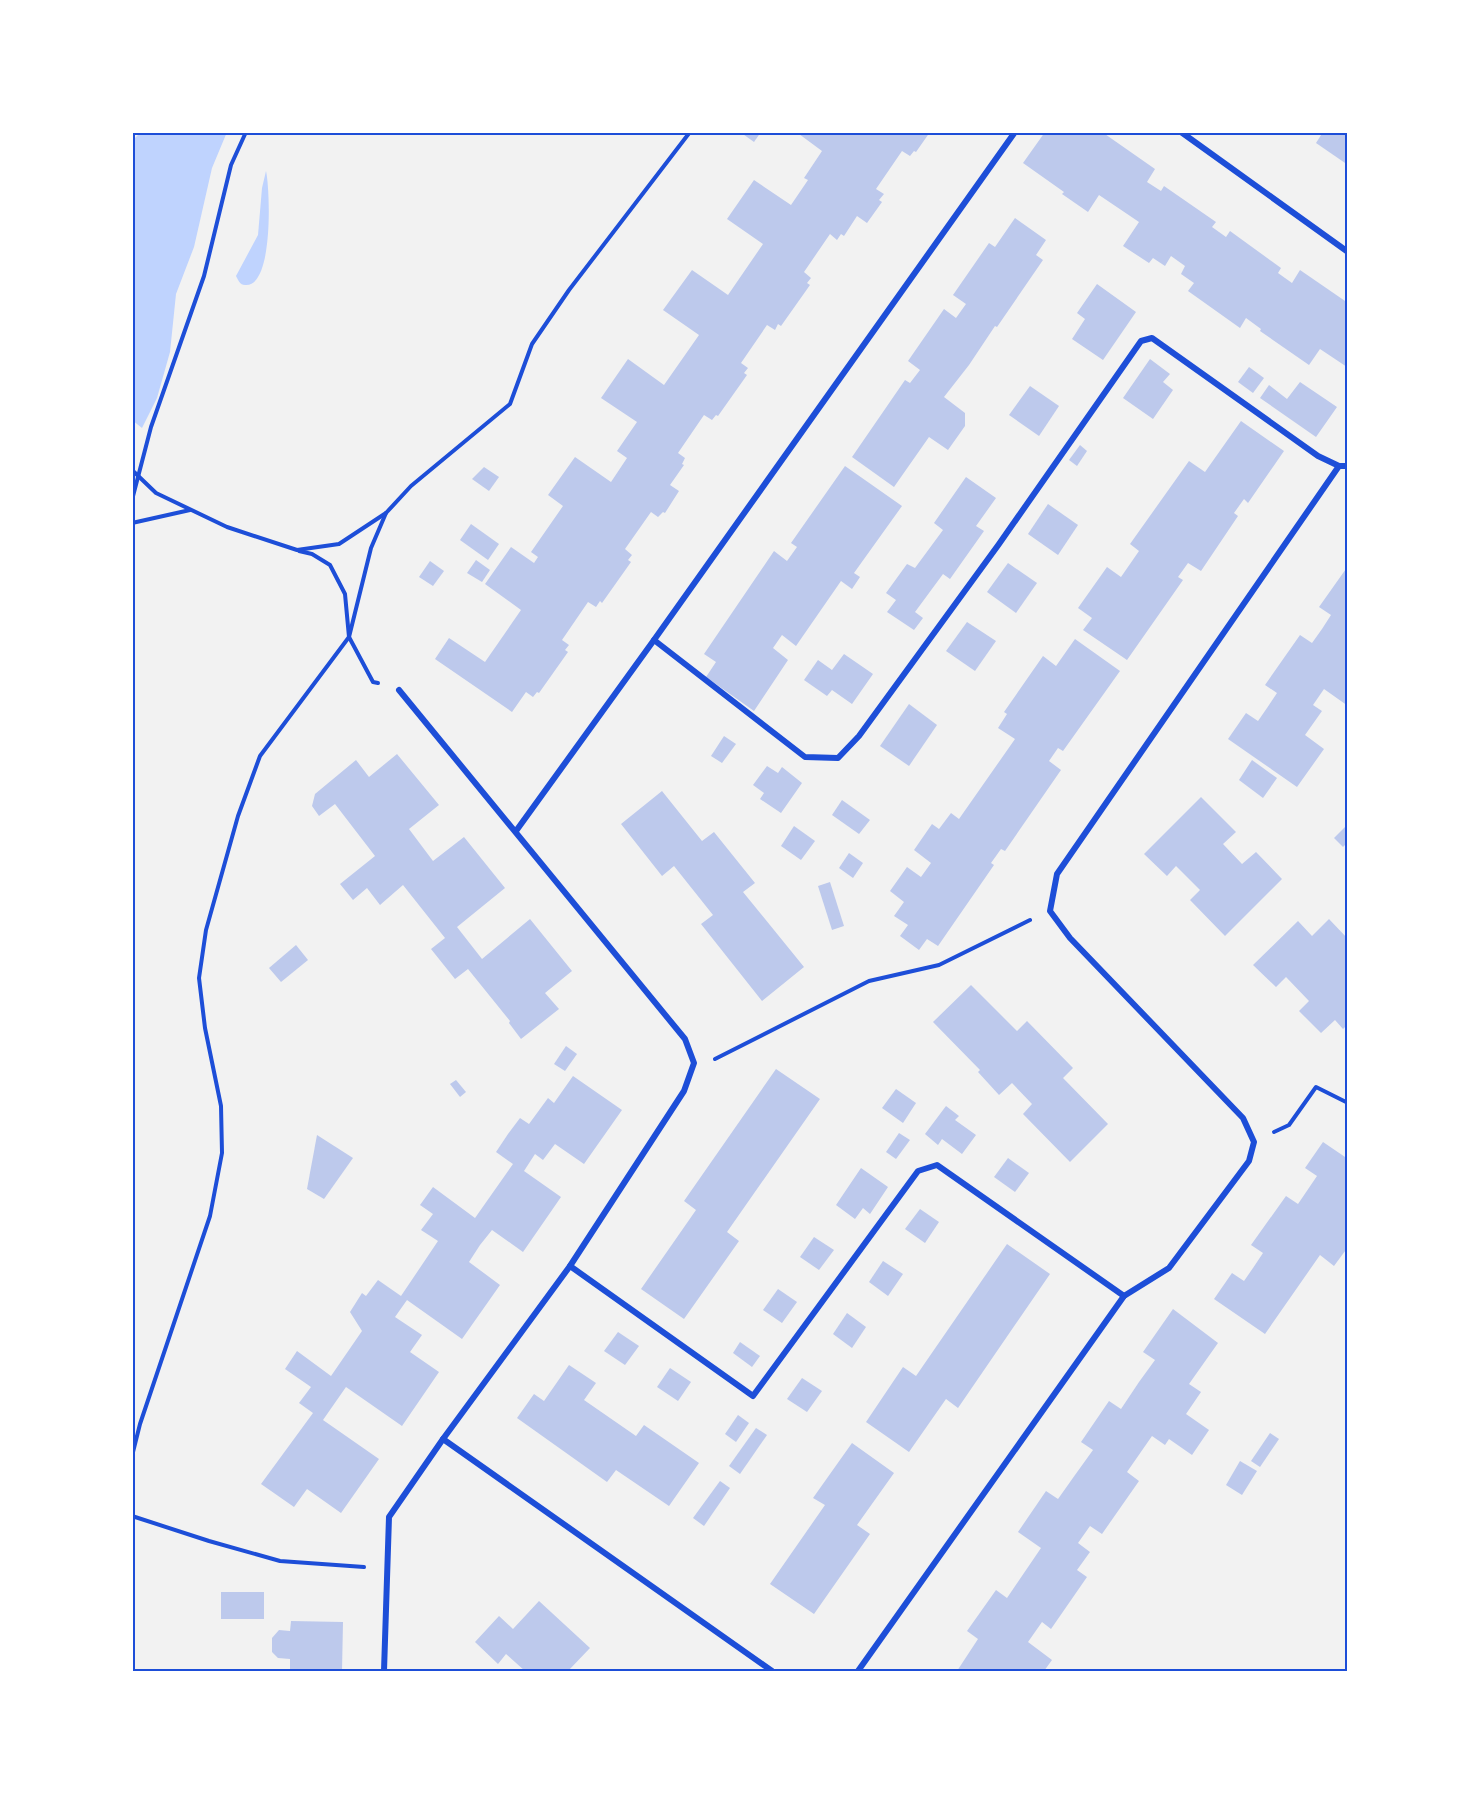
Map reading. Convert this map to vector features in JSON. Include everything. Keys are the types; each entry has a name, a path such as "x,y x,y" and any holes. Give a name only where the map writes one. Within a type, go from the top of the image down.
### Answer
{"street":[{"path":"516,831 1015,132"},
{"path":"1181,132 1348,252"},
{"path":"654,640 805,757 838,758 859,736 929,640 1142,341 1152,338 1318,456 1340,466 1348,466"},
{"path":"858,1671 1124,1296 1169,1268 1249,1161 1254,1142 1244,1118 1070,938 1050,911 1057,874 1340,466"},
{"path":"384,1671 389,1517 443,1439 570,1266 684,1091 694,1063 685,1038 399,690"},
{"path":"570,1266 753,1396 918,1171 937,1165 1124,1296"},
{"path":"443,1439 772,1671"}],"path":[{"path":"132,500 150,427 204,276 231,165 246,132"},
{"path":"297,550 339,544 387,513 411,486 510,404 532,344 569,290 690,132"},
{"path":"132,470 156,493 227,528 312,554 330,565 345,594 349,637 374,682 399,690"},
{"path":"132,523 191,510"},
{"path":"132,1456 140,1424 210,1216 222,1153 221,1106 205,1028 199,978 206,930 238,816 260,756 349,637 371,548 387,513"},
{"path":"694,1063 714,1060 869,981 939,965 1050,911"},
{"path":"1254,1142 1288,1125 1316,1087 1348,1103"},
{"path":"132,1516 280,1561 386,1569"}],"water":[{"path":"141,132 227,132 212,168 194,247 176,294 170,352 157,398 142,428 132,420 132,141"},
{"path":"266,171 269,215 265,255 261,271 254,282 243,285 236,276 258,235 262,188"}],"building":[{"path":"740,132 761,132 754,142"},
{"path":"801,132 930,132 916,152 914,151 910,156 902,151 876,189 884,194 879,200 882,202 867,223 857,216 844,236 841,234 837,240 830,234 804,272 811,278 807,283 810,285 781,326 778,324 775,330 767,325 741,363 748,368 744,373 747,375 718,416 716,415 712,420 704,415 678,453 685,458 682,464 684,465 670,485 679,491 665,513 663,512 658,517 651,512 625,549 632,555 628,560 631,562 602,603 600,601 596,607 588,602 562,640 569,645 565,650 568,652 539,693 537,692 533,697 526,692 512,712 435,659 449,638 485,662 521,610 485,584 511,547 534,563 538,557 531,552 563,506 548,495 575,457 611,482 627,458 617,451 637,422 601,398 628,359 664,385 699,335 663,310 692,270 728,295 763,244 727,219 754,180 791,205 808,180 804,178 822,151 799,134"},
{"path":"1045,132 1102,132 1155,169 1147,182 1161,191 1164,186 1216,222 1212,227 1226,237 1230,231 1281,268 1278,273 1292,283 1300,270 1348,303 1347,367 1320,349 1309,365 1260,331 1261,329 1246,318 1240,328 1188,291 1194,283 1181,274 1185,266 1171,256 1165,266 1153,258 1149,263 1123,246 1139,222 1099,195 1088,212 1023,163"},
{"path":"1323,132 1348,132 1348,165 1316,143"},
{"path":"1015,218 1046,240 1036,255 1043,260 997,327 995,326 944,397 965,413 965,426 948,450 929,437 894,487 852,457 905,380 910,383 920,370 908,361 944,309 956,318 966,304 953,295 989,243 995,247"},
{"path":"1097,284 1136,312 1103,360 1072,339 1085,319 1077,313"},
{"path":"1150,359 1170,374 1163,382 1173,390 1153,419 1123,398"},
{"path":"1249,367 1264,378 1253,393 1238,382"},
{"path":"1300,382 1337,407 1316,437 1260,398 1269,385 1287,399"},
{"path":"1030,386 1059,406 1039,436 1009,415"},
{"path":"1241,421 1284,451 1248,503 1244,499 1234,513 1238,516 1201,571 1188,563 1178,577 1183,580 1127,660 1083,630 1092,618 1078,608 1107,567 1121,577 1139,551 1130,544 1189,461 1205,472"},
{"path":"1080,445 1087,451 1077,466 1069,460"},
{"path":"845,466 902,506 854,573 860,577 852,589 841,581 796,646 782,635 773,648 788,660 754,711 706,677 716,662 704,654 774,551 787,561 797,547 791,543"},
{"path":"484,467 499,477 489,491 472,479"},
{"path":"966,477 996,498 976,526 984,531 950,579 943,574 915,612 923,618 914,630 887,612 896,600 886,593 907,564 915,568 943,530 934,523"},
{"path":"1048,504 1078,525 1058,555 1028,534"},
{"path":"471,524 499,544 488,560 460,540"},
{"path":"476,560 490,570 482,582 467,573"},
{"path":"430,561 444,571 433,586 419,577"},
{"path":"1008,563 1037,583 1016,613 987,592"},
{"path":"1348,566 1348,706 1324,689 1313,705 1322,711 1305,735 1324,749 1297,787 1228,739 1246,713 1258,721 1277,693 1265,685 1300,635 1312,643 1322,629 1331,615 1319,607"},
{"path":"967,622 996,641 975,671 946,651"},
{"path":"1075,639 1120,671 1063,751 1058,748 1049,761 1061,770 1005,851 1001,849 991,863 994,865 938,946 927,939 919,950 900,936 908,925 894,916 904,902 890,891 907,867 921,877 931,863 914,850 932,824 939,829 951,813 959,819 1015,739 998,728 1007,714 1004,712 1043,656 1056,666"},
{"path":"844,654 873,674 852,704 832,690 827,696 804,680 818,660 832,670"},
{"path":"909,704 937,725 909,766 880,746"},
{"path":"724,736 736,744 722,763 711,756"},
{"path":"397,754 439,805 409,829 433,861 464,837 505,888 457,927 482,959 530,919 572,971 545,993 559,1009 521,1039 509,1023 510,1021 468,969 455,979 431,949 445,938 403,885 380,905 367,888 353,900 340,884 375,856 335,804 319,816 312,806 315,794 356,760 369,777"},
{"path":"1252,760 1277,778 1263,798 1239,780"},
{"path":"767,766 778,773 782,767 802,783 781,813 760,799 764,793 753,785"},
{"path":"662,791 702,841 714,832 755,883 743,892 804,967 762,1001 701,924 713,915 674,866 662,876 621,824"},
{"path":"1201,797 1236,832 1223,844 1242,864 1256,852 1282,879 1225,936 1190,900 1200,890 1176,866 1167,876 1144,854"},
{"path":"842,800 870,820 859,834 832,815"},
{"path":"1347,825 1348,842 1343,847 1334,838"},
{"path":"794,826 815,841 801,860 781,846"},
{"path":"849,853 863,863 853,878 839,868"},
{"path":"830,882 844,926 832,930 818,886"},
{"path":"1329,919 1348,939 1348,1024 1343,1029 1335,1020 1321,1033 1299,1011 1309,1001 1286,977 1276,987 1253,965 1298,921 1312,936"},
{"path":"296,945 308,960 281,982 269,968"},
{"path":"971,985 1017,1031 1027,1021 1073,1068 1063,1078 1108,1124 1070,1162 1023,1114 1032,1104 1012,1083 999,1095 978,1072 980,1070 933,1022"},
{"path":"566,1046 577,1054 565,1071 554,1064"},
{"path":"776,1069 820,1099 727,1232 739,1241 684,1319 641,1289 696,1210 684,1201"},
{"path":"573,1076 622,1110 584,1164 555,1144 543,1160 535,1154 524,1171 561,1197 523,1252 492,1230 480,1245 469,1262 500,1285 462,1339 407,1300 395,1317 422,1335 410,1352 439,1372 402,1426 346,1387 323,1420 379,1459 341,1513 307,1489 294,1507 261,1484 313,1413 299,1403 311,1387 285,1369 297,1351 331,1376 362,1331 350,1312 362,1293 366,1296 378,1280 401,1296 438,1241 421,1230 433,1214 420,1205 433,1187 475,1218 513,1164 496,1152 508,1134 520,1118 529,1124 548,1098 554,1103"},
{"path":"456,1080 466,1092 460,1097 450,1084"},
{"path":"896,1089 916,1103 903,1123 882,1108"},
{"path":"946,1106 959,1116 955,1120 976,1135 962,1154 942,1139 938,1145 925,1134"},
{"path":"899,1133 910,1140 896,1159 886,1152"},
{"path":"317,1135 353,1158 324,1199 307,1189"},
{"path":"1323,1142 1348,1159 1348,1247 1334,1266 1320,1255 1265,1334 1214,1299 1232,1273 1244,1281 1263,1253 1251,1245 1286,1196 1298,1204 1317,1176 1305,1168"},
{"path":"1008,1158 1029,1173 1015,1192 994,1177"},
{"path":"861,1168 888,1187 870,1214 863,1208 855,1219 836,1205"},
{"path":"920,1209 939,1222 925,1243 905,1229"},
{"path":"814,1237 834,1250 819,1270 800,1257"},
{"path":"1007,1244 1050,1274 958,1408 946,1399 909,1452 866,1422 903,1367 916,1376"},
{"path":"883,1261 903,1274 888,1296 869,1282"},
{"path":"778,1289 797,1302 782,1323 763,1310"},
{"path":"1173,1309 1218,1343 1189,1384 1201,1392 1186,1414 1209,1430 1192,1455 1169,1439 1165,1445 1152,1436 1127,1472 1139,1481 1102,1534 1090,1526 1078,1543 1090,1552 1077,1570 1087,1577 1051,1629 1042,1622 1028,1642 1052,1660 1044,1671 957,1671 978,1639 967,1631 996,1590 1007,1598 1041,1548 1018,1532 1046,1491 1058,1499 1093,1450 1081,1442 1109,1401 1121,1409 1155,1360 1143,1352"},
{"path":"847,1313 866,1327 852,1348 833,1334"},
{"path":"618,1332 639,1346 625,1365 604,1351"},
{"path":"740,1342 760,1356 752,1367 733,1353"},
{"path":"569,1365 596,1383 584,1400 636,1436 644,1425 699,1463 669,1506 616,1470 607,1482 517,1418 534,1394 544,1401"},
{"path":"670,1368 691,1382 678,1401 657,1387"},
{"path":"802,1378 822,1391 807,1412 787,1399"},
{"path":"738,1415 749,1423 736,1442 725,1434"},
{"path":"756,1428 767,1435 740,1474 729,1466"},
{"path":"1270,1433 1279,1439 1260,1467 1251,1461"},
{"path":"852,1443 894,1473 857,1525 870,1534 814,1614 770,1584 825,1505 813,1498"},
{"path":"1240,1461 1257,1471 1242,1495 1226,1485"},
{"path":"720,1481 730,1488 704,1526 693,1518"},
{"path":"221,1592 264,1592 264,1619 221,1619"},
{"path":"539,1601 590,1648 568,1671 525,1671 506,1654 498,1664 475,1642 499,1616 513,1629"},
{"path":"291,1621 343,1622 342,1671 290,1671 290,1659 278,1658 272,1652 272,1638 279,1630 290,1631"}]}
